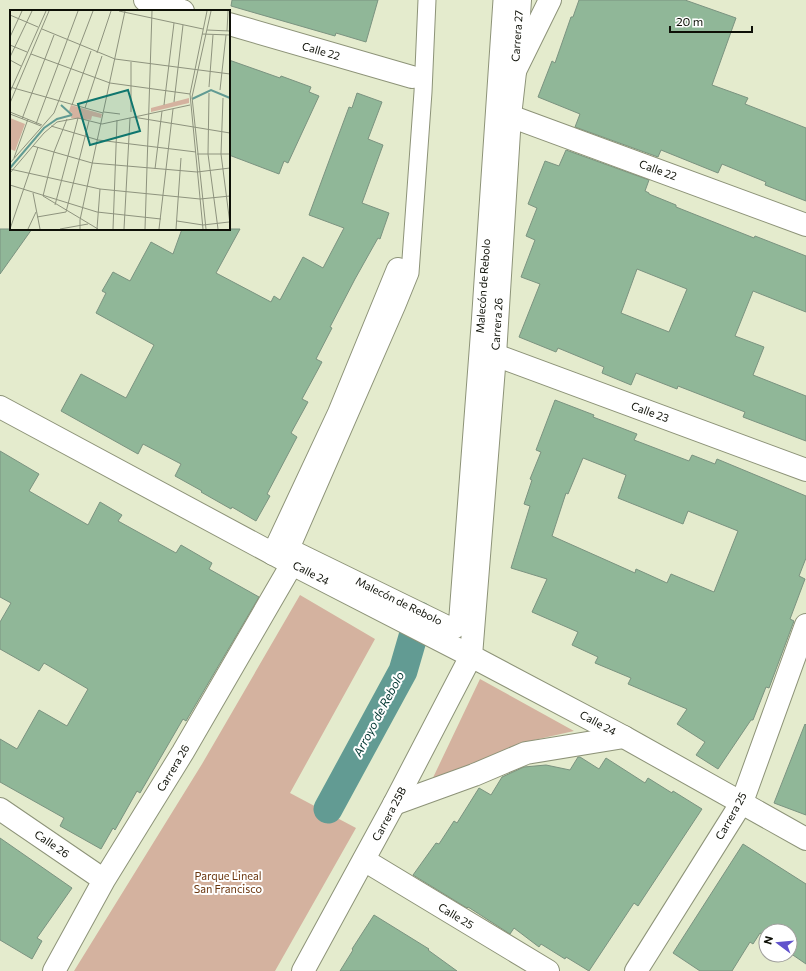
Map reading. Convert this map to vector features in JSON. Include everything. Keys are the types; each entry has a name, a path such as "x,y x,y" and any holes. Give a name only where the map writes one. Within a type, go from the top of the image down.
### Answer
{"street":[{"path":"145,0 180,10"},
{"name":"Malecón de Rebolo","path":"427,0 423,92 410,273 291,548 457,629 479,344 502,0"},
{"name":"Carrera 27","path":"515,72 520,0"},
{"name":"Carrera 26","path":"471,656 495,355 510,116 515,72 550,0"},
{"name":"Calle 22","path":"230,24 412,77"},
{"name":"Calle 22","path":"510,116 806,225"},
{"path":"274,554 340,413 398,269"},
{"name":"Calle 23","path":"495,355 806,470"},
{"name":"Calle 24","path":"0,407 292,564 383,610 624,737 806,839"},
{"name":"Carrera 26","path":"54,971 104,880 182,752 292,564"},
{"name":"Carrera 25","path":"636,971 742,802 806,625"},
{"name":"Carrera 25B","path":"303,971 394,804 471,656"},
{"name":"Calle 24","path":"394,804 474,775 526,753 624,737"},
{"name":"Calle 26","path":"0,809 104,880"},
{"name":"Calle 25","path":"364,860 548,971"}],"green space":[{"name":"Parque Lineal San Francisco","path":"300,595 375,639 290,793 356,828 275,971 74,971 202,764"},
{"path":"480,679 574,731 521,743 430,784"}],"building":[{"path":"232,0 378,0 366,42 336,33 335,36 231,6"},
{"path":"579,0 685,0 736,18 712,85 748,98 745,104 806,128 806,201 765,185 766,182 722,164 718,173 661,150 658,157 575,127 580,114 538,97 552,61 555,63 571,17 573,17"},
{"path":"230,60 311,87 309,92 319,96 288,163 284,161 279,174 230,155"},
{"path":"357,93 382,102 368,139 383,145 362,203 389,213 380,239 378,238 355,279 330,327 332,328 316,359 322,362 302,399 308,402 291,433 297,437 267,494 270,496 256,521 232,507 231,509 175,476 181,464 143,444 138,454 61,411 81,374 126,398 154,345 96,313 106,293 102,291 113,272 130,281 151,242 173,254 182,230 240,229 216,273 271,302 274,296 280,300 303,257 323,268 344,228 309,215 349,107 352,108"},
{"path":"566,150 649,180 645,191 649,194 676,205 676,207 754,238 755,236 806,256 806,312 753,291 735,336 764,347 753,375 806,396 806,441 743,417 745,412 678,386 677,389 636,373 631,385 602,373 604,367 558,348 556,352 519,337 540,284 521,277 535,240 526,236 537,208 528,204 545,161 559,166","holes":["637,269 687,289 669,332 621,313"]},
{"path":"0,229 31,230 0,274"},
{"path":"555,400 637,434 634,440 689,461 692,455 715,464 717,459 806,496 806,558 799,576 805,579 790,619 794,621 769,688 766,687 753,720 751,720 718,769 696,755 705,742 677,724 687,709 628,684 631,678 595,663 598,657 572,645 578,632 532,612 547,579 511,568 530,506 524,504 532,480 530,479 541,452 536,450","holes":["583,458 626,475 618,498 683,524 688,511 738,531 714,592 671,574 667,583 636,569 635,573 552,536 566,493 568,494"]},
{"path":"0,451 39,474 29,491 88,525 100,502 122,515 118,521 176,553 181,545 212,563 209,569 259,597 186,721 183,719 140,793 137,791 115,830 113,828 101,849 60,826 64,818 0,782 0,739 17,749 39,710 67,726 88,689 44,663 39,671 0,649 0,622 11,603 0,597"},
{"path":"805,724 806,725 806,815 774,803"},
{"path":"578,757 599,769 606,758 645,783 648,778 702,809 638,906 634,903 589,971 566,957 565,959 541,944 539,947 514,928 510,934 468,907 467,908 413,875 436,843 439,844 454,821 457,823 479,788 491,795 502,777 524,767 546,765 570,770"},
{"path":"0,838 72,888 37,938 42,941 32,959 0,940"},
{"path":"743,844 806,884 806,964 798,958 798,923 758,923 758,936 753,944 750,942 732,971 700,971 673,953"},
{"path":"374,915 429,949 428,950 457,971 340,971"}],"waterway":[{"name":"Arroyo de Rebolo","path":"328,809 403,671 419,616"}]}
